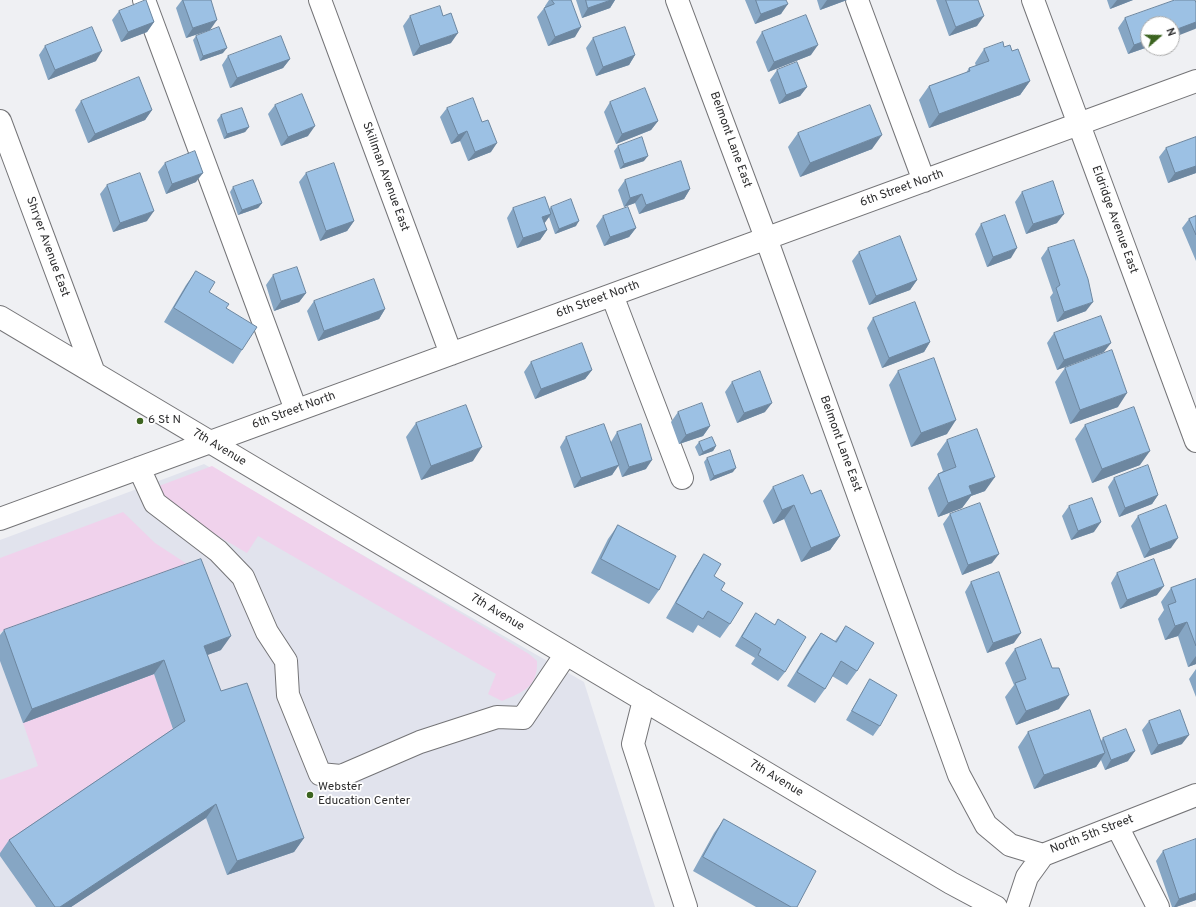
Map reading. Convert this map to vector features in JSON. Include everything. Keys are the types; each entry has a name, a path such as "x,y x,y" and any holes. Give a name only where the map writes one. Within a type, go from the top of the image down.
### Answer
{"street":[{"path":"144,0 296,410"},
{"name":"Skillman Avenue East","path":"320,0 450,354"},
{"name":"Belmont Lane East","path":"677,0 766,238 959,775 986,825 1010,845 1043,855"},
{"path":"857,0 924,181"},
{"name":"Eldridge Avenue East","path":"1033,0 1196,440"},
{"name":"6th Street North","path":"0,519 1196,81"},
{"name":"Shryer Avenue East","path":"0,121 94,373"},
{"path":"612,295 682,478"},
{"name":"7th Avenue","path":"0,317 944,879 996,907"},
{"path":"139,468 154,503 218,551 243,577 267,632 286,660 288,695 320,774 341,776 420,742 497,717 523,718 566,654"},
{"path":"644,700 633,744 686,907"},
{"name":"North 5th Street","path":"1017,907 1027,877 1043,855 1117,826 1194,801"},
{"path":"1117,826 1158,907"}],"shaded area":[{"name":"Webster Education Center","path":"204,464 584,682 655,907 0,907 0,540"},
{"path":"212,466 529,654 537,661 537,670 532,683 523,691 502,701 488,694 496,674 258,536 247,553 170,508 159,486"},
{"path":"123,512 155,543 187,564 0,632 0,558"},
{"path":"154,674 175,735 0,854 0,780 38,766 23,723"}],"building":[{"path":"146,0 154,22 128,32 119,11"},
{"path":"183,0 211,0 217,20 193,28"},
{"path":"552,0 571,0 581,27 555,37 544,8 554,4"},
{"path":"586,0 611,0 588,8"},
{"path":"756,0 786,0 788,4 761,14"},
{"path":"946,0 978,0 984,16 956,27"},
{"path":"1175,0 1195,0 1196,3 1196,22 1180,28 1180,16 1140,16 1140,43 1134,45 1125,18"},
{"path":"440,6 443,16 451,13 458,33 420,46 410,16"},
{"path":"806,15 818,45 774,62 762,32"},
{"path":"92,27 102,51 55,70 45,46"},
{"path":"219,27 227,48 203,56 196,36"},
{"path":"625,27 635,55 603,67 593,38"},
{"path":"281,36 290,59 237,78 228,56"},
{"path":"1003,42 1004,47 1010,45 1012,51 1018,49 1030,81 939,114 929,86 970,71 969,68 989,61 984,49"},
{"path":"797,62 807,87 786,95 777,70"},
{"path":"139,77 152,110 95,134 81,101"},
{"path":"645,88 658,121 622,134 610,102"},
{"path":"302,94 315,126 288,137 275,105"},
{"path":"473,98 482,122 488,120 497,143 475,152 467,131 458,135 447,108"},
{"path":"870,105 882,135 810,163 798,133"},
{"path":"242,108 249,127 227,134 221,115"},
{"path":"642,137 648,156 624,164 618,146"},
{"path":"1196,137 1196,166 1175,173 1166,148"},
{"path":"195,151 203,173 172,184 165,163"},
{"path":"681,161 690,189 646,205 642,194 630,198 625,180"},
{"path":"334,163 354,221 326,231 306,173"},
{"path":"140,173 154,211 120,223 107,185"},
{"path":"253,180 262,203 242,210 233,187"},
{"path":"1053,181 1064,214 1033,224 1022,192"},
{"path":"545,197 551,214 542,217 547,230 523,238 513,208"},
{"path":"571,199 579,221 559,229 551,207"},
{"path":"628,207 636,228 610,237 603,216"},
{"path":"1005,215 1017,248 993,257 981,224"},
{"path":"1196,216 1196,235 1189,219"},
{"path":"900,236 917,280 876,296 859,252"},
{"path":"1074,240 1088,279 1093,302 1064,312 1056,288 1060,285 1048,248"},
{"path":"297,267 306,293 281,301 273,275"},
{"path":"196,271 215,282 209,292 229,304 226,308 257,327 242,350 174,308"},
{"path":"374,279 385,309 324,331 314,301"},
{"path":"915,302 930,342 889,358 873,318"},
{"path":"1101,316 1111,343 1064,360 1054,333"},
{"path":"582,343 592,370 541,389 531,362"},
{"path":"1112,350 1127,393 1080,410 1065,368"},
{"path":"934,358 956,420 921,433 898,371"},
{"path":"760,371 772,403 744,413 732,382"},
{"path":"702,403 710,426 686,435 678,412"},
{"path":"466,405 482,447 431,466 416,423"},
{"path":"1134,407 1150,451 1102,469 1085,425"},
{"path":"604,424 619,465 581,478 566,437"},
{"path":"641,424 652,460 629,467 617,432"},
{"path":"977,429 995,477 969,486 972,494 948,503 938,474 956,467 947,440"},
{"path":"712,437 716,446 703,452 699,442"},
{"path":"730,450 736,468 714,476 707,458"},
{"path":"1148,465 1158,495 1125,508 1114,478"},
{"path":"803,475 811,494 821,490 840,536 811,548 794,505 782,510 773,487"},
{"path":"1092,498 1101,522 1078,531 1069,506"},
{"path":"980,503 999,554 968,565 950,514"},
{"path":"1166,505 1178,538 1150,549 1138,516"},
{"path":"618,525 676,556 659,590 601,559"},
{"path":"704,554 721,564 714,576 725,583 721,590 743,603 730,624 708,611 703,619 676,603"},
{"path":"201,559 231,636 204,646 221,691 247,683 304,838 237,861 216,804 60,907 55,907 9,840 185,721 164,660 32,709 4,630"},
{"path":"1154,559 1164,586 1127,600 1117,573"},
{"path":"999,572 1021,633 993,643 971,582"},
{"path":"1196,579 1196,646 1187,622 1175,626 1168,605 1176,602 1171,588"},
{"path":"756,613 775,625 778,619 806,637 785,672 758,655 761,649 742,637"},
{"path":"846,626 874,643 857,671 841,661 825,689 797,672 821,633 836,642"},
{"path":"1041,639 1052,668 1059,668 1069,695 1026,711 1015,683 1026,679 1015,649"},
{"path":"870,679 897,695 880,726 852,711"},
{"path":"1090,710 1105,753 1044,775 1028,732"},
{"path":"1180,710 1189,735 1158,745 1149,721"},
{"path":"1126,729 1135,751 1111,760 1103,738"},
{"path":"724,819 816,871 797,907 791,907 703,857"},
{"path":"1196,839 1196,893 1179,899 1163,851"}],"place":[{"name":"6 St N","path":"140,421"},
{"name":"Webster Education Center","path":"310,795"}]}
